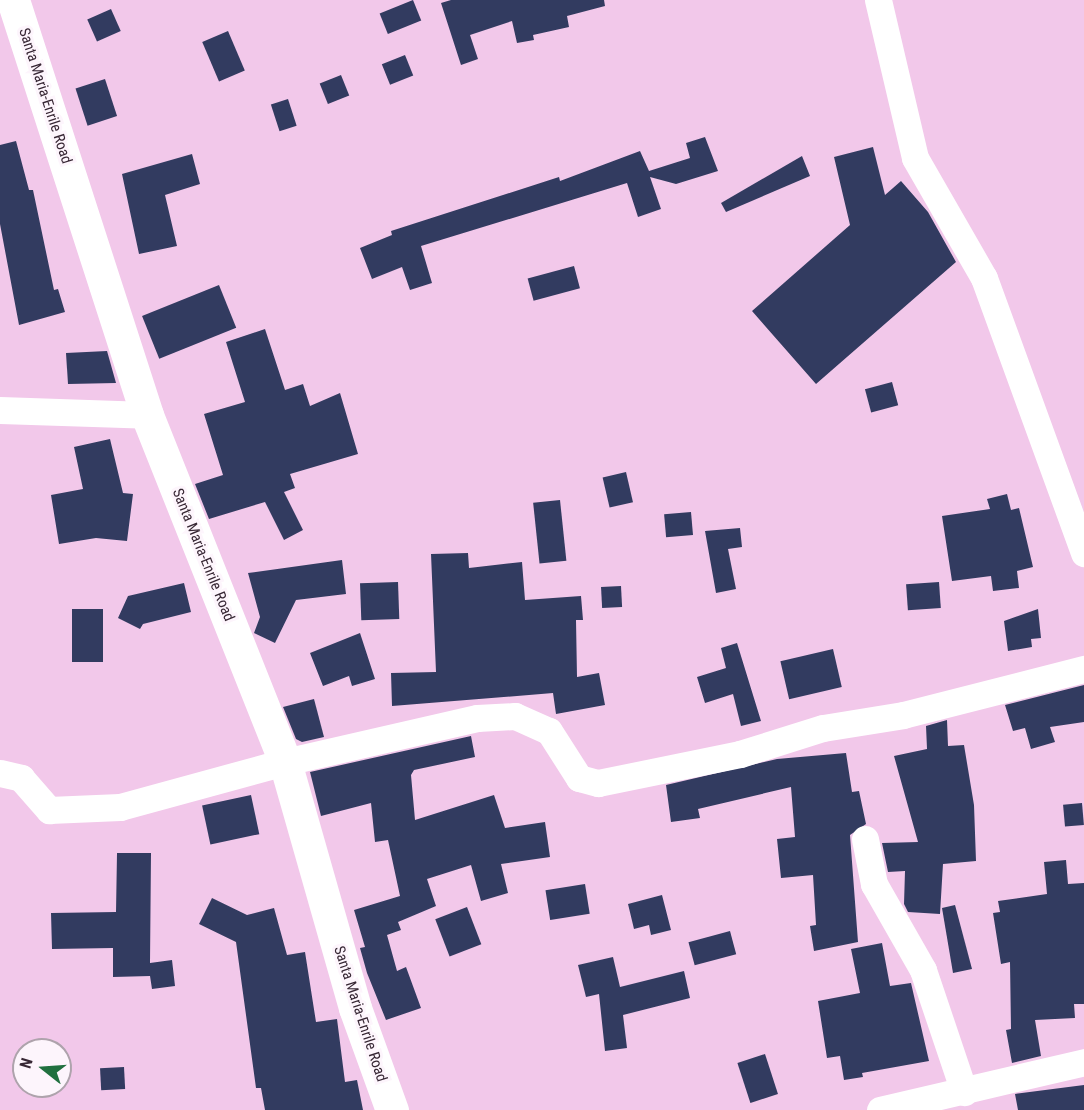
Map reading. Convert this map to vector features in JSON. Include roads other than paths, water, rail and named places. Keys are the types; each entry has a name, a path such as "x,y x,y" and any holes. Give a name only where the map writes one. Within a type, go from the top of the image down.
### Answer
{"main road":[{"name":"Santa Maria-Enrile Road","path":"13,0 147,415 285,762 355,1008 392,1110"}],"street":[{"path":"878,0 915,158 984,278 1084,553"},
{"path":"0,410 147,415"},
{"path":"0,773 21,778 49,810 60,812 120,807 285,762 477,718 515,716 549,731 579,778 598,783 740,754 823,728 903,715 1084,669"},
{"path":"865,839 874,884 923,970 964,1092"},
{"path":"880,1110 1084,1062"}]}
